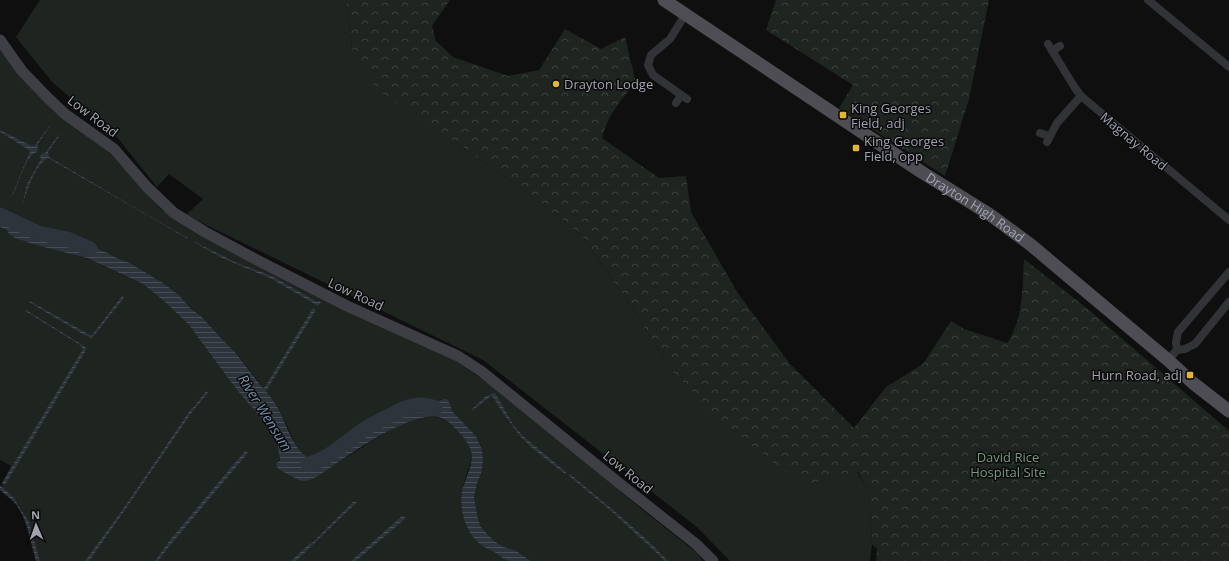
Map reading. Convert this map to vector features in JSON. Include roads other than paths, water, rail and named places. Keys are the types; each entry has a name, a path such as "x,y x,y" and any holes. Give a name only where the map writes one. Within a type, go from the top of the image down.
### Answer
{"main road":[{"name":"Drayton High Road","path":"664,0 923,173 1001,223 1172,355 1193,383 1229,411"}],"street":[{"path":"1148,0 1229,67"},
{"path":"676,103 684,97 653,75 648,65 651,55 670,39 686,15"},
{"name":"Low Road","path":"0,40 22,71 47,97 65,114 114,149 147,188 174,213 205,232 264,264 347,306 458,356 481,371 619,484 696,544 713,561"},
{"name":"Magnay Road","path":"1060,46 1050,48 1081,96 1229,220"},
{"path":"1040,133 1048,139 1057,123 1081,96"},
{"path":"1172,355 1178,332 1229,272"},
{"path":"1172,355 1195,344 1229,302"}],"water":[{"path":"51,124 38,144 37,152 32,155 26,164 11,198 30,152 0,132 0,130 32,146 35,145"},
{"path":"60,133 48,152 49,157 188,239 48,158 35,173 22,206 27,184 41,159 40,156 42,153 45,153"},
{"path":"0,213 15,219 36,232 55,238 89,244 92,247 98,248 130,263 163,283 179,295 191,309 201,316 234,351 263,388 313,308 316,310 266,391 277,406 292,438 303,454 313,459 330,455 349,444 381,419 393,412 418,404 447,399 452,411 476,436 482,450 483,460 481,474 474,497 481,527 494,541 504,547 515,550 531,561 509,561 502,558 480,544 467,527 461,499 463,487 470,466 472,456 471,451 463,437 445,420 441,418 429,417 399,426 366,444 322,474 305,481 296,479 278,469 276,464 280,460 277,442 270,427 230,381 189,325 165,302 143,284 87,258 15,238 9,234 7,230 0,227"},
{"path":"195,242 237,263 272,276 317,302 321,302 318,306 272,279 222,258"},
{"path":"122,296 124,298 92,338 86,336 29,302 30,301 92,335"},
{"path":"26,310 86,348 5,485 2,483 83,349 80,345 25,311"},
{"path":"206,391 208,393 192,412 89,561 85,561 123,509 191,409"},
{"path":"495,393 514,426 523,436 566,472 565,474 532,448 519,435 493,397 491,396 472,411 471,410 485,397"},
{"path":"245,451 248,453 158,561 155,561 170,540"},
{"path":"570,474 633,527 668,561 664,561 610,510 568,475"},
{"path":"0,485 14,498 29,522 40,561 36,561 26,523 19,508 0,490"},
{"path":"353,502 357,502 296,561 291,561 312,543"},
{"path":"402,516 406,518 356,561 351,561"}],"waterway":[{"name":"River Wensum","path":"0,215 38,233 67,239 90,249"},
{"name":"River Wensum","path":"308,464 316,462 331,454 366,428 402,410 418,405 435,408"}],"place":[{"name":"Drayton Lodge","path":"556,84"},
{"name":"King Georges Field, adj","path":"843,115"},
{"name":"King Georges Field, opp","path":"856,148"},
{"name":"Hurn Road, adj","path":"1190,375"}],"park label":[{"name":"David Rice Hospital Site","path":"1008,464"}]}
